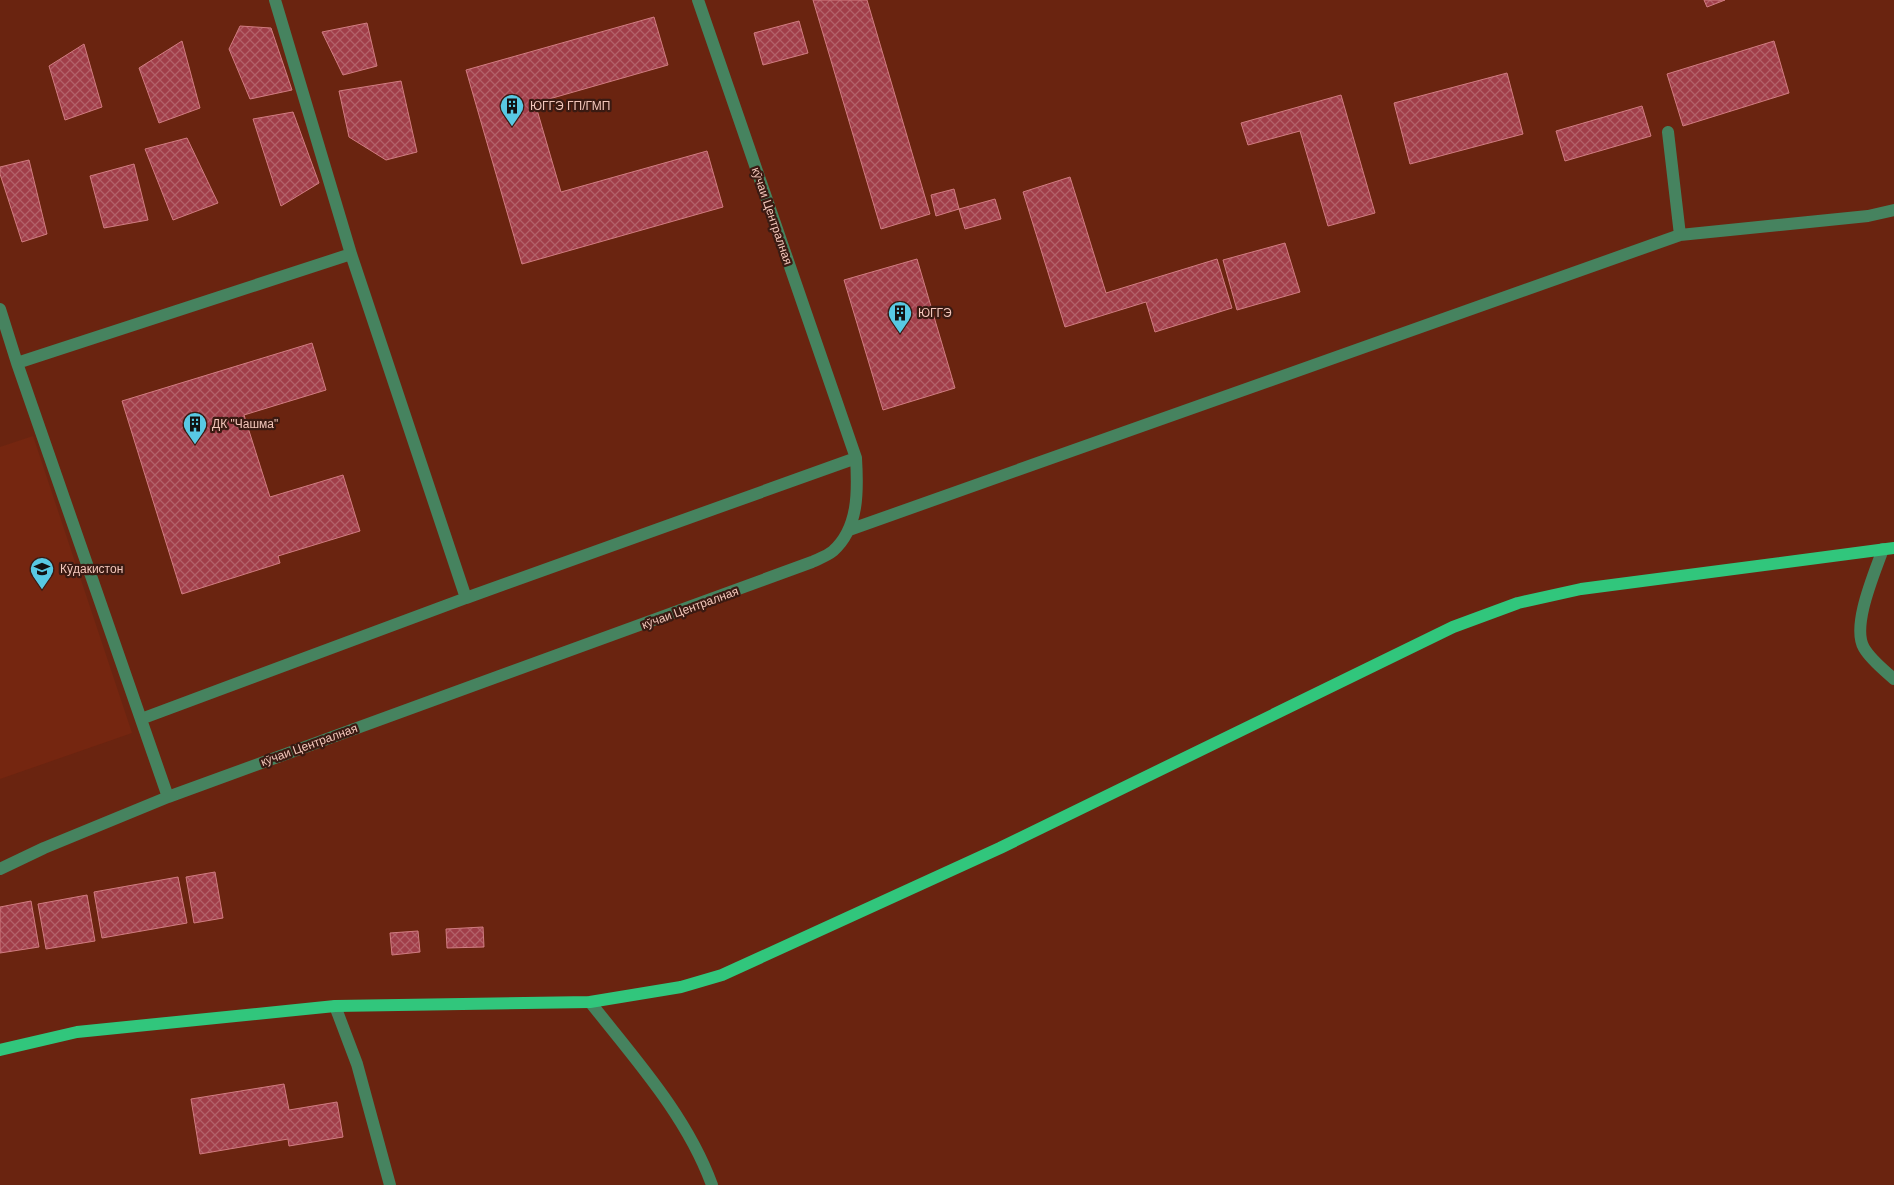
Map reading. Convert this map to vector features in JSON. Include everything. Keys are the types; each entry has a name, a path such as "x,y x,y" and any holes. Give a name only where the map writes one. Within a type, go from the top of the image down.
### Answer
{"main road":[{"path":"0,1050 77,1032 335,1006 590,1002 682,987 722,976 1000,848 1454,627 1518,603 1581,588 1889,549"}],"street":[{"path":"275,0 351,254 466,598"},
{"name":"кӯчаи Централная","path":"0,869 44,848 168,797 812,562 832,551 849,530 858,487 856,458 698,0"},
{"path":"1668,132 1680,235"},
{"path":"849,530 1680,235 1868,216 1894,210"},
{"path":"17,363 351,254"},
{"path":"0,309 17,363 168,797"},
{"path":"140,719 466,598 856,458"},
{"path":"1889,549 1866,602 1860,628 1863,647 1894,679"},
{"path":"590,1002 676,1113 712,1185"},
{"path":"335,1006 357,1064 390,1185"}],"shaded area":[{"name":"Кӯдакистон","path":"33,436 132,733 0,779 0,447"}],"building":[{"path":"813,0 867,0 930,214 881,229"},
{"path":"1704,0 1725,0 1707,7"},
{"name":"ЮГГЭ ГП/ГМП","path":"654,17 668,65 535,103 561,192 707,151 723,207 522,264 466,70"},
{"path":"799,21 808,53 763,65 754,33"},
{"path":"367,23 377,66 343,75 322,32"},
{"path":"240,26 271,28 292,90 250,99 229,49"},
{"path":"182,41 200,108 159,123 139,68"},
{"path":"1774,41 1789,93 1683,126 1667,74"},
{"path":"84,44 102,107 65,120 49,66"},
{"path":"1507,73 1523,134 1410,164 1394,103"},
{"path":"401,81 417,152 386,160 349,137 339,91"},
{"path":"1341,95 1375,213 1328,226 1300,131 1248,145 1241,123"},
{"path":"1642,106 1651,136 1565,161 1556,131"},
{"path":"293,112 319,183 281,206 253,119"},
{"path":"187,138 218,203 173,220 145,149"},
{"path":"29,160 47,234 22,242 0,174 0,167"},
{"path":"134,164 148,220 104,228 90,176"},
{"path":"1070,177 1106,293 1217,259 1232,308 1155,332 1146,302 1065,327 1023,192"},
{"path":"954,189 959,209 936,216 931,195"},
{"path":"995,199 1001,219 965,229 959,209"},
{"path":"1285,243 1300,292 1237,310 1223,260"},
{"name":"ЮГГЭ","path":"917,259 955,388 883,410 844,280"},
{"name":"ДК \"Чашма\"","path":"312,343 326,390 244,415 270,497 343,475 360,531 278,556 280,563 182,594 122,401"},
{"path":"215,872 223,918 194,923 186,877"},
{"path":"178,877 187,923 102,938 94,892"},
{"path":"87,895 95,941 46,949 38,904"},
{"path":"31,901 39,947 0,953 0,907"},
{"path":"483,927 484,947 447,948 446,929"},
{"path":"418,931 420,952 392,955 390,933"},
{"path":"284,1084 289,1110 337,1102 343,1137 289,1146 288,1139 200,1154 191,1099"}],"place":[{"name":"ЮГГЭ ГП/ГМП","path":"512,127"},
{"name":"ЮГГЭ","path":"900,334"},
{"name":"ДК \"Чашма\"","path":"195,445"},
{"name":"Кӯдакистон","path":"42,590"}]}
